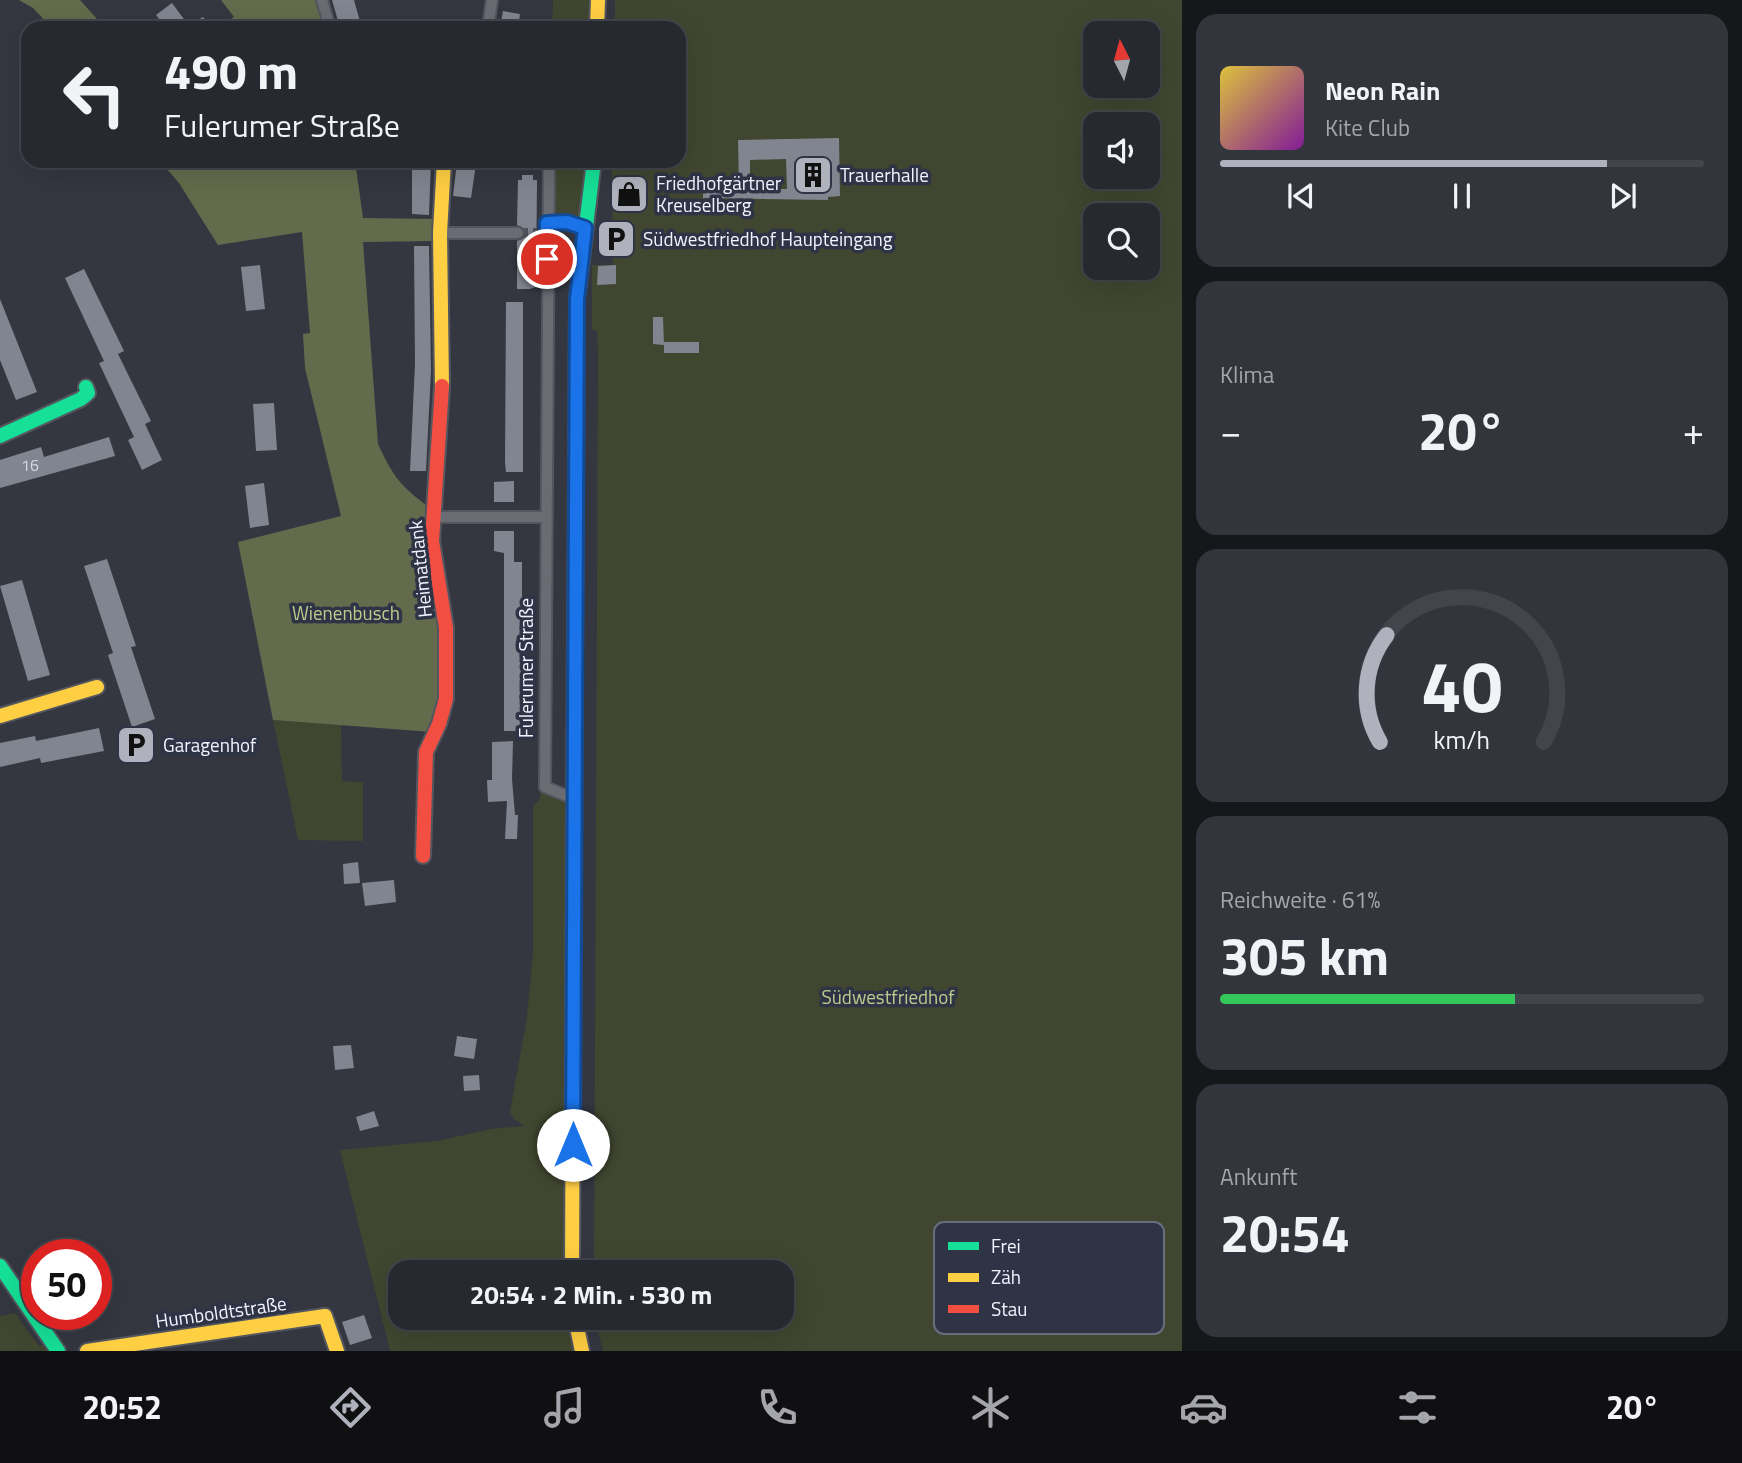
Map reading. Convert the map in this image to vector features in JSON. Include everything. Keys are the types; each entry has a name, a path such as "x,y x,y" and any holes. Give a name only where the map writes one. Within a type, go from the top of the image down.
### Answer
{"street":[{"path":"322,0 328,21"},
{"path":"489,21 492,0"},
{"path":"597,21 598,0"},
{"name":"Heimatdank","path":"422,856 426,752 439,724 446,699 447,669 446,628 432,541 442,400 440,233 444,168"},
{"path":"572,1260 577,299 593,168"},
{"name":"Fulerumer Straße","path":"549,169 544,230 545,787 575,799"},
{"path":"544,230 567,222 585,228"},
{"path":"440,233 518,233"},
{"path":"0,436 81,399 88,393 86,387"},
{"path":"433,517 546,517"},
{"path":"0,716 97,687"},
{"path":"0,1266 58,1351"},
{"name":"Humboldtstraße","path":"87,1351 325,1316 337,1351"},
{"path":"578,1330 582,1351"}],"green space":[{"path":"19,0 80,0 99,21 45,21 33,8"},
{"path":"221,0 320,0 325,21 227,21 234,17"},
{"path":"553,0 591,0 590,21 552,21"},
{"name":"Südwestfriedhof","path":"615,0 1182,0 1182,1351 603,1351 598,1330 794,1330 794,1260 594,1260 598,355 597,331 592,330 592,265 613,265 612,168 686,168 686,21 615,21"},
{"name":"Wienenbusch","path":"166,168 356,168 363,218 437,219 436,241 363,242 378,444 398,480 429,507 443,649 442,700 432,732 273,720 238,542 341,516 305,368 303,334 310,333 302,232 218,245 179,183"},
{"path":"552,168 587,168 580,224 549,219"},
{"path":"273,720 341,725 342,781 363,782 363,841 298,840"},
{"path":"542,787 570,799 565,1260 388,1260 388,1330 570,1330 575,1351 390,1351 340,1150 437,1141 491,1129 524,1126 514,1119 510,1112 527,1017 533,952 533,806 539,801"},
{"path":"15,1313 21,1321 21,1330 27,1330 39,1346 43,1345 47,1351 0,1351 0,1316"}],"building":[{"path":"332,0 354,0 360,21 338,21"},
{"path":"172,3 185,21 161,21 156,15"},
{"path":"503,11 520,14 519,21 501,21"},
{"path":"839,138 840,196 828,197 828,200 703,198 703,189 739,189 738,140","holes":["786,159 787,189 750,189 750,160"]},
{"path":"412,168 431,168 429,215 412,214"},
{"path":"456,168 475,168 471,198 453,196"},
{"path":"522,175 533,175 533,180 537,180 536,287 530,289 517,289 517,241 526,234 522,227 517,225 518,180 522,180"},
{"path":"414,246 429,246 431,371 426,471 410,471 415,364"},
{"path":"260,265 265,309 246,311 241,267"},
{"path":"616,265 616,284 597,285 598,266"},
{"path":"84,269 124,351 118,354 151,421 145,424 162,460 142,470 128,440 134,437 99,363 104,361 65,278"},
{"path":"0,299 37,392 16,400 0,360"},
{"path":"506,302 523,302 523,472 506,472 505,462"},
{"path":"653,317 663,317 664,345 653,344"},
{"path":"664,342 699,342 699,353 664,353"},
{"path":"274,403 277,450 256,451 253,404"},
{"path":"109,437 115,456 0,488 0,460 41,447 44,457"},
{"path":"514,481 514,502 494,502 494,482"},
{"path":"264,483 269,525 250,528 245,486"},
{"path":"494,531 514,531 514,562 522,562 522,731 504,731 504,553 494,551"},
{"path":"107,559 136,646 131,647 155,719 132,727 108,655 113,653 84,566"},
{"path":"22,580 50,675 28,681 0,586"},
{"path":"99,728 104,751 41,763 40,758 0,767 0,743 35,736 36,741"},
{"path":"513,741 512,779 515,815 518,815 517,839 505,839 507,801 488,802 487,780 492,780 492,742"},
{"path":"358,862 360,883 344,884 343,864"},
{"path":"394,880 396,902 365,906 362,883"},
{"path":"457,1036 477,1039 474,1059 454,1056"},
{"path":"351,1045 354,1068 335,1070 333,1046"},
{"path":"479,1075 480,1090 464,1091 463,1076"},
{"path":"374,1111 379,1126 360,1131 356,1117"},
{"path":"364,1315 372,1338 350,1345 342,1322"}],"tunnel":[{"path":"518,233 537,233"}],"traffic: fast":[{"path":"574,805 577,299 593,168"},
{"path":"0,436 81,399 88,393 86,387"},
{"path":"0,1266 58,1351"}],"traffic: slow":[{"path":"597,21 598,0"},
{"path":"442,386 440,233 444,168"},
{"path":"0,716 97,687"},
{"path":"572,1260 574,805"},
{"path":"87,1351 325,1316 337,1351"},
{"path":"578,1330 582,1351"}],"traffic: jam":[{"path":"423,856 426,752 439,724 446,699 446,628 432,541 442,386"}],"place":[{"name":"Trauerhalle","path":"813,175"},
{"name":"Friedhofgärtner Kreuselberg","path":"629,194"},
{"name":"Südwestfriedhof Haupteingang","path":"616,239"},
{"name":"Garagenhof","path":"136,745"}],"route":[{"path":"547,259 547,223 567,222 585,228 577,299 573,1145"}]}
